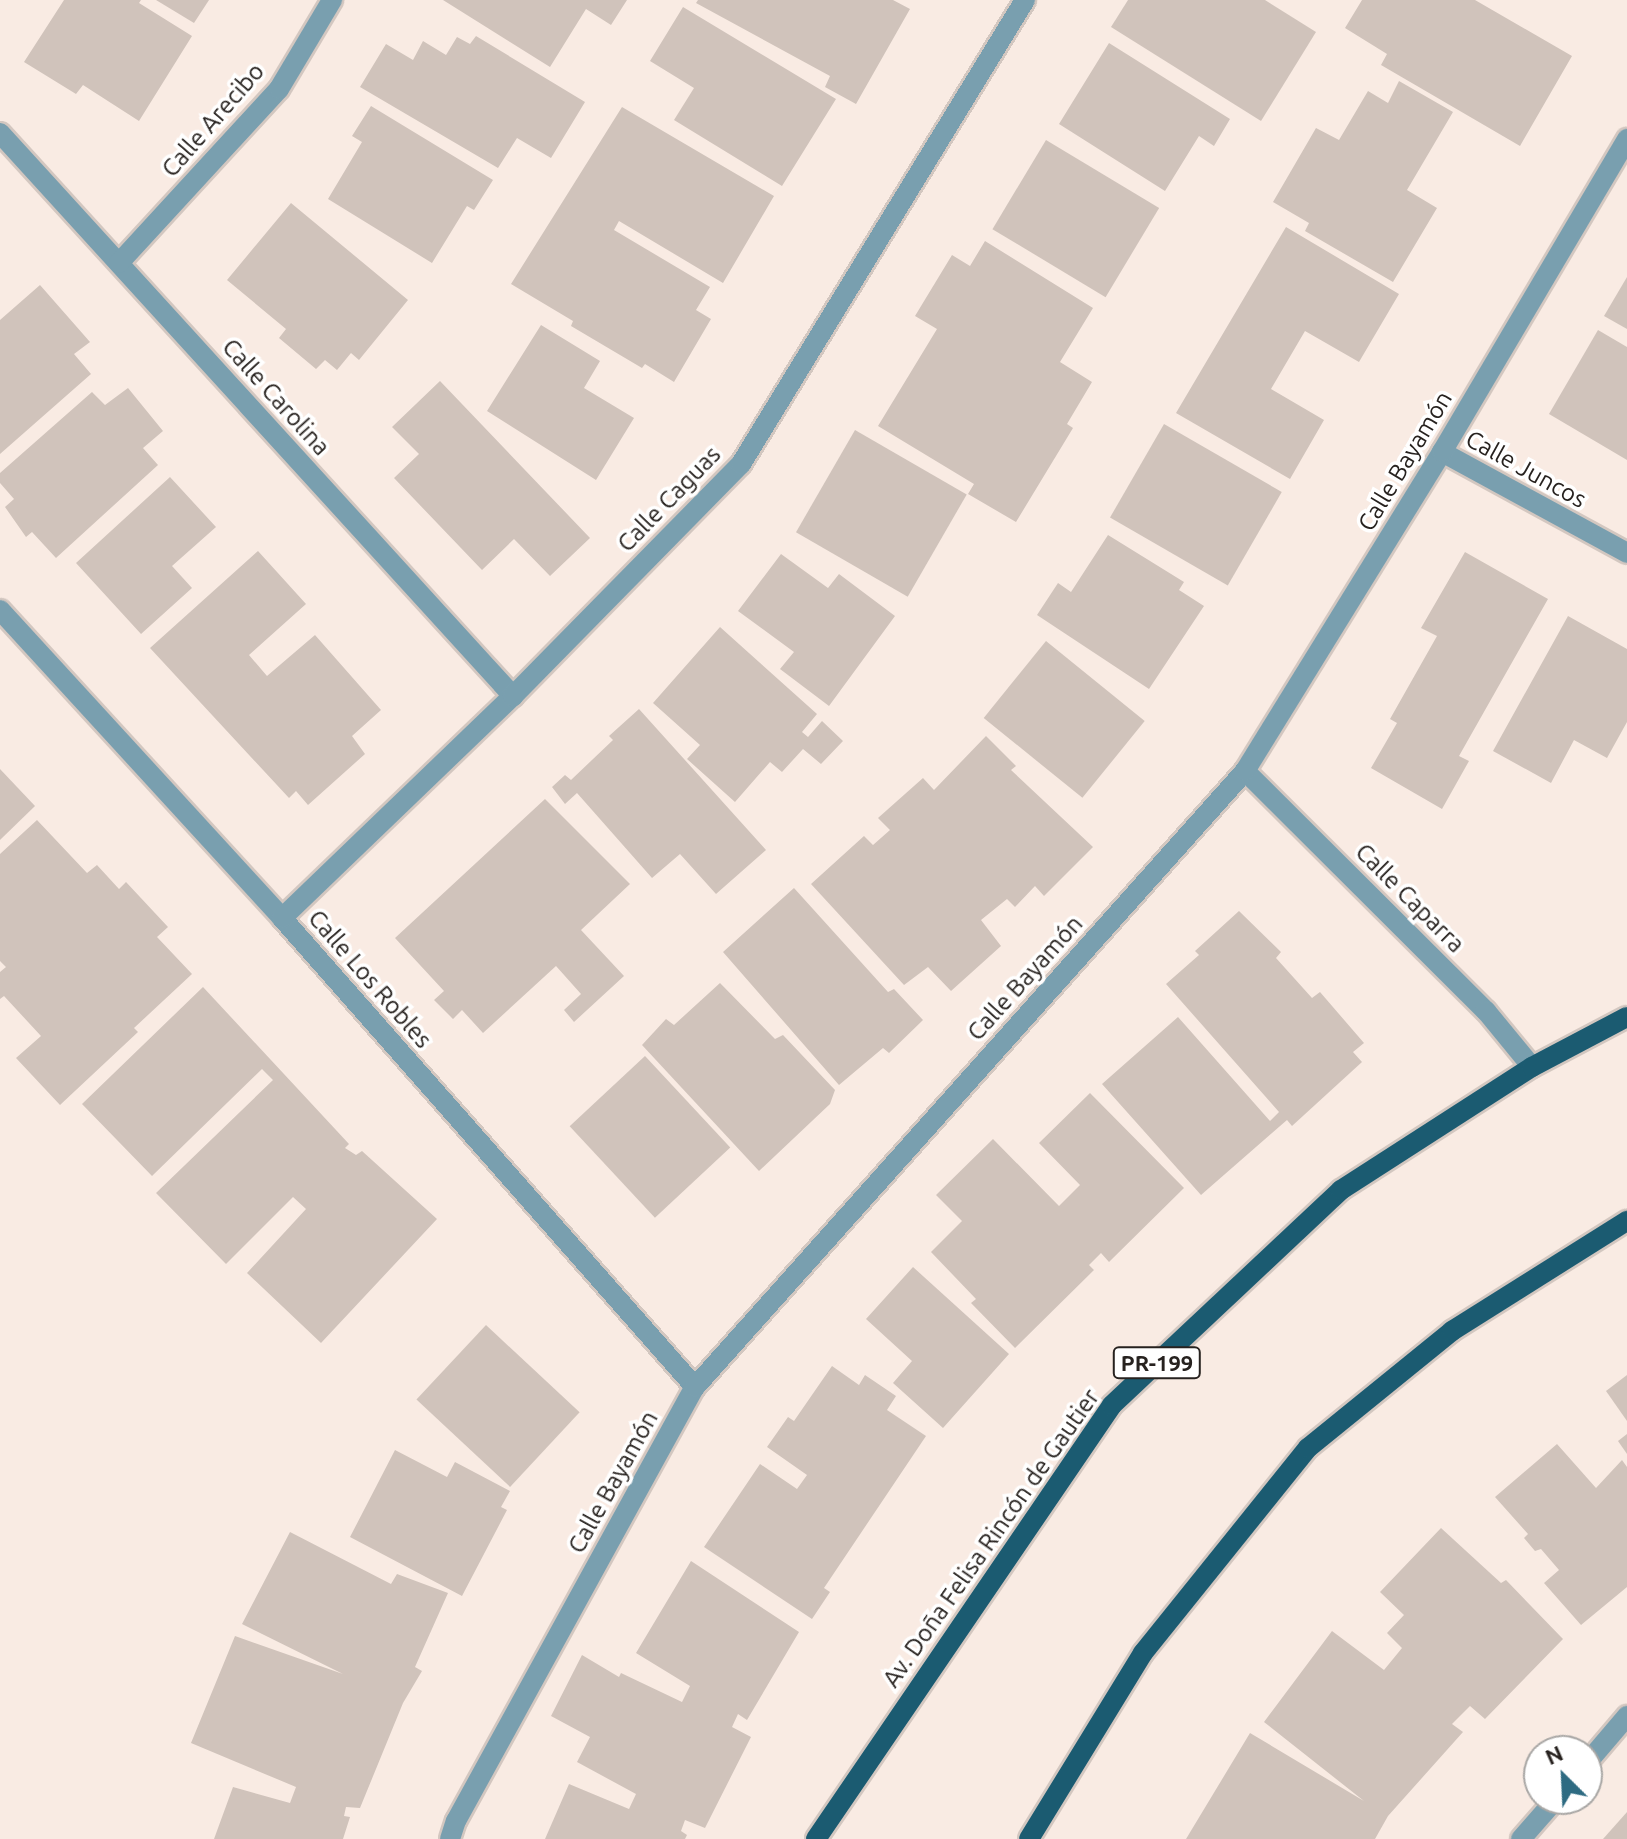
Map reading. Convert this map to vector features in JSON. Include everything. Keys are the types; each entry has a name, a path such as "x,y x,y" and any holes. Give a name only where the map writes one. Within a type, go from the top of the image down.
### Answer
{"main road":[{"name":"Av. Doña Felisa Rincón de Gautier","path":"816,1839 1112,1405 1341,1190 1532,1067 1627,1017"},
{"path":"1029,1839 1143,1653 1308,1448 1452,1331 1627,1221"}],"street":[{"name":"Calle Arecibo","path":"119,263 279,89 332,0"},
{"name":"Calle Caguas","path":"282,918 513,696 741,464 1025,0"},
{"name":"Calle Carolina","path":"0,133 513,696"},
{"name":"Calle Bayamón","path":"450,1839 464,1807 695,1387 1245,771 1442,452 1627,139"},
{"name":"Calle Juncos","path":"1442,452 1627,553"},
{"name":"Calle Los Robles","path":"0,610 282,918 695,1387"},
{"name":"Calle Caparra","path":"1245,771 1486,1011 1532,1067"},
{"path":"1603,1744 1627,1716"},
{"path":"1521,1839 1542,1815"}],"building":[{"path":"64,0 141,0 139,3 192,36 139,121 83,85 76,94 24,62"},
{"path":"156,0 209,0 194,23"},
{"path":"443,0 627,0 611,25 586,9 550,67"},
{"path":"698,0 893,0 910,9 856,104 825,87 830,76 696,3"},
{"path":"1128,0 1265,0 1316,32 1261,121 1111,27"},
{"path":"1362,0 1475,0 1572,56 1520,146 1381,65 1387,54 1345,28"},
{"path":"683,7 836,99 782,186 674,120 694,88 650,61"},
{"path":"476,36 585,102 551,158 517,138 498,168 360,87 386,44 413,60 423,41 446,55 457,37 470,44"},
{"path":"1109,43 1230,119 1214,146 1199,136 1165,191 1059,124"},
{"path":"1399,81 1453,112 1407,190 1437,208 1393,282 1305,231 1309,223 1273,202 1316,128 1339,140 1368,91 1388,103"},
{"path":"371,106 493,180 474,210 467,206 432,263 328,199 362,142 352,136"},
{"path":"622,107 774,196 723,283 619,221 614,230 710,287 696,310 711,319 674,382 645,364 642,368 571,326 573,321 511,284"},
{"path":"1046,140 1159,208 1106,297 992,229"},
{"path":"291,203 408,300 359,360 351,353 337,370 325,360 316,369 279,338 286,329 227,280"},
{"path":"1286,227 1399,294 1359,362 1305,331 1271,389 1324,420 1290,479 1176,413"},
{"path":"985,241 1093,308 1060,362 1092,382 1067,424 1073,428 1016,522 968,494 974,484 878,426 937,329 915,316 952,255 970,266"},
{"path":"1627,277 1627,329 1604,316"},
{"path":"40,285 90,342 74,354 91,374 0,454 0,320"},
{"path":"541,325 600,361 584,388 634,418 596,480 487,411"},
{"path":"1598,330 1627,347 1627,460 1549,414"},
{"path":"440,381 590,538 550,576 514,539 482,570 394,478 419,454 392,427"},
{"path":"128,388 163,431 143,448 158,465 56,558 32,532 26,537 5,507 14,499 0,483 0,473 92,392 105,405"},
{"path":"1164,424 1282,492 1228,586 1110,518"},
{"path":"855,430 967,495 908,597 796,532"},
{"path":"170,477 216,527 172,566 192,588 141,634 76,563"},
{"path":"1108,535 1184,582 1179,590 1204,606 1149,689 1037,615 1058,583 1071,592"},
{"path":"258,551 306,604 249,655 267,676 315,635 381,710 352,736 365,754 308,805 296,791 289,798 150,648"},
{"path":"1465,552 1548,599 1459,756 1469,761 1442,809 1371,768 1397,723 1390,719 1437,636 1421,628"},
{"path":"781,554 828,588 839,574 895,616 829,706 780,669 794,652 738,611"},
{"path":"1568,616 1627,649 1627,722 1607,758 1574,740 1551,783 1493,751"},
{"path":"720,627 817,714 802,732 808,737 822,721 843,741 821,764 803,749 782,772 770,762 735,802 687,759 700,745 653,703"},
{"path":"1046,641 1145,721 1082,798 984,718"},
{"path":"639,709 766,850 716,894 680,854 652,878 577,793 565,804 552,787 565,775 571,780 613,740 609,736"},
{"path":"986,736 1016,766 1011,770 1093,847 1044,896 1035,886 1015,907 1007,899 981,920 1001,946 951,991 928,967 904,985 811,884 864,836 873,845 890,830 878,818 923,778 934,790"},
{"path":"0,769 35,806 0,840"},
{"path":"545,799 630,884 581,930 624,976 574,1022 564,1010 581,994 556,966 483,1033 462,1010 453,1019 434,1000 444,991 395,938"},
{"path":"37,820 87,873 97,865 119,889 126,882 168,927 157,937 192,974 134,1028 138,1032 60,1105 16,1058 41,1036 4,996 0,999 0,972 6,967 0,961 0,854"},
{"path":"794,888 888,992 894,989 923,1020 889,1053 883,1048 839,1085 723,952"},
{"path":"1239,911 1281,952 1276,958 1312,998 1320,992 1364,1043 1353,1052 1362,1062 1292,1126 1287,1120 1201,1195 1102,1084 1178,1017 1270,1121 1279,1112 1166,984 1199,955 1195,951"},
{"path":"720,983 775,1039 783,1035 835,1090 830,1104 759,1171 642,1045 666,1019 674,1025"},
{"path":"203,987 349,1144 345,1148 356,1155 362,1151 437,1219 321,1343 247,1273 306,1209 293,1197 226,1264 156,1193 273,1080 262,1069 152,1176 82,1104"},
{"path":"645,1056 730,1147 655,1218 570,1126"},
{"path":"1090,1093 1184,1188 1109,1262 1101,1253 1089,1265 1094,1270 1015,1348 971,1303 976,1299 931,1252 962,1221 936,1195 993,1139 1059,1206 1080,1185 1039,1143"},
{"path":"913,1267 1009,1354 943,1428 893,1383 912,1361 866,1319"},
{"path":"486,1325 580,1412 510,1487 416,1400"},
{"path":"832,1366 859,1385 865,1375 896,1396 887,1410 926,1436 824,1588 830,1592 812,1619 704,1547 760,1464 797,1489 807,1475 767,1447 788,1417 794,1421"},
{"path":"1627,1375 1627,1421 1606,1391"},
{"path":"1627,1434 1627,1454 1618,1441"},
{"path":"1557,1444 1596,1488 1622,1460 1627,1467 1627,1587 1581,1625 1544,1583 1559,1570 1541,1549 1535,1551 1524,1538 1528,1534 1495,1497"},
{"path":"395,1450 447,1477 455,1462 510,1491 501,1507 507,1510 462,1596 350,1537"},
{"path":"1441,1528 1501,1583 1506,1580 1563,1639 1485,1719 1470,1706 1452,1724 1463,1732 1388,1816 1375,1839 1186,1839 1250,1733 1364,1801 1264,1722 1332,1631 1384,1670 1402,1648 1387,1633 1404,1615 1380,1592"},
{"path":"290,1532 391,1584 397,1574 448,1593 415,1667 422,1671 403,1703 360,1808 346,1807 344,1816 350,1817 343,1839 214,1839 233,1787 290,1803 296,1787 191,1743 235,1636 343,1674 242,1624"},
{"path":"691,1561 799,1632 747,1720 738,1714 732,1727 751,1737 705,1828 685,1820 681,1831 687,1835 685,1839 545,1839 569,1784 629,1809 636,1794 577,1762 590,1737 551,1716 582,1655 619,1677 621,1673 682,1702 690,1686 636,1653"},
{"path":"1627,1812 1627,1839 1603,1839"}]}
